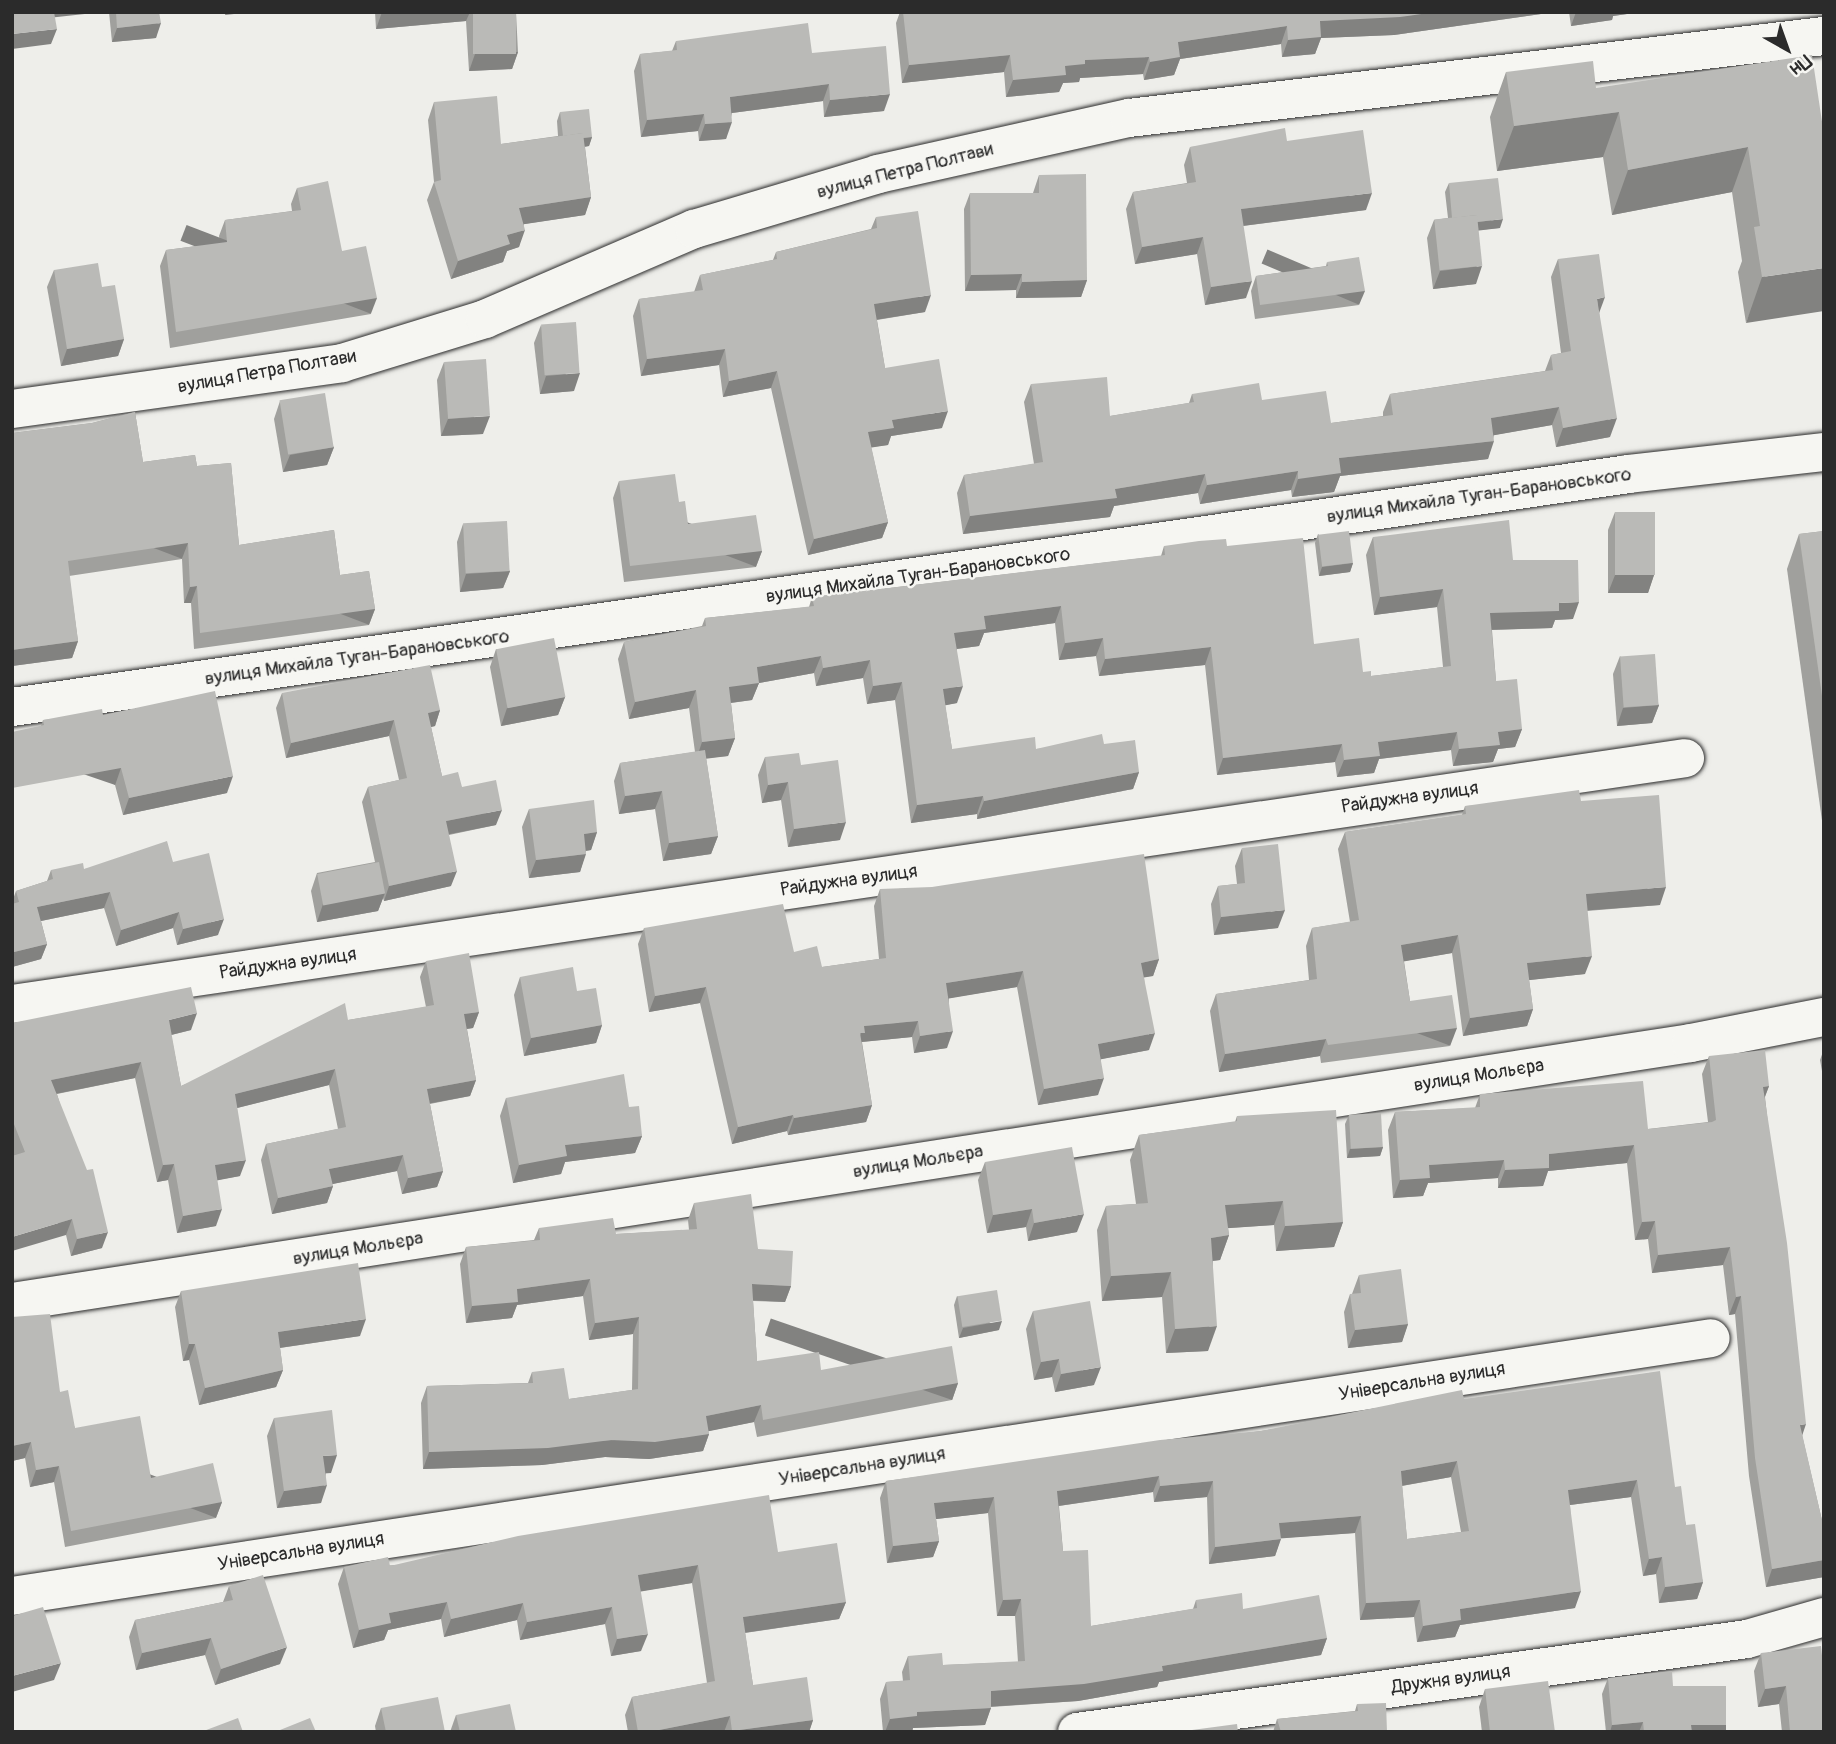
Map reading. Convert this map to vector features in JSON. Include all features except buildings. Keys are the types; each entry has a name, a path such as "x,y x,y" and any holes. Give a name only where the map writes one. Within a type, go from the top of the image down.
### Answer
{"street":[{"name":"вулиця Петра Полтави","path":"12,409 342,362 485,319 694,229 878,174 1129,117 1824,36"},
{"name":"вулиця Михайла Туган-Барановського","path":"12,706 1628,474 1824,452"},
{"name":"Райдужна вулиця","path":"12,1004 1685,758"},
{"name":"вулиця Мольєра","path":"12,1303 1690,1043 1824,1017"},
{"name":"Універсальна вулиця","path":"12,1596 1711,1338"},
{"name":"Дружня вулиця","path":"1077,1732 1746,1639 1824,1617"}]}
